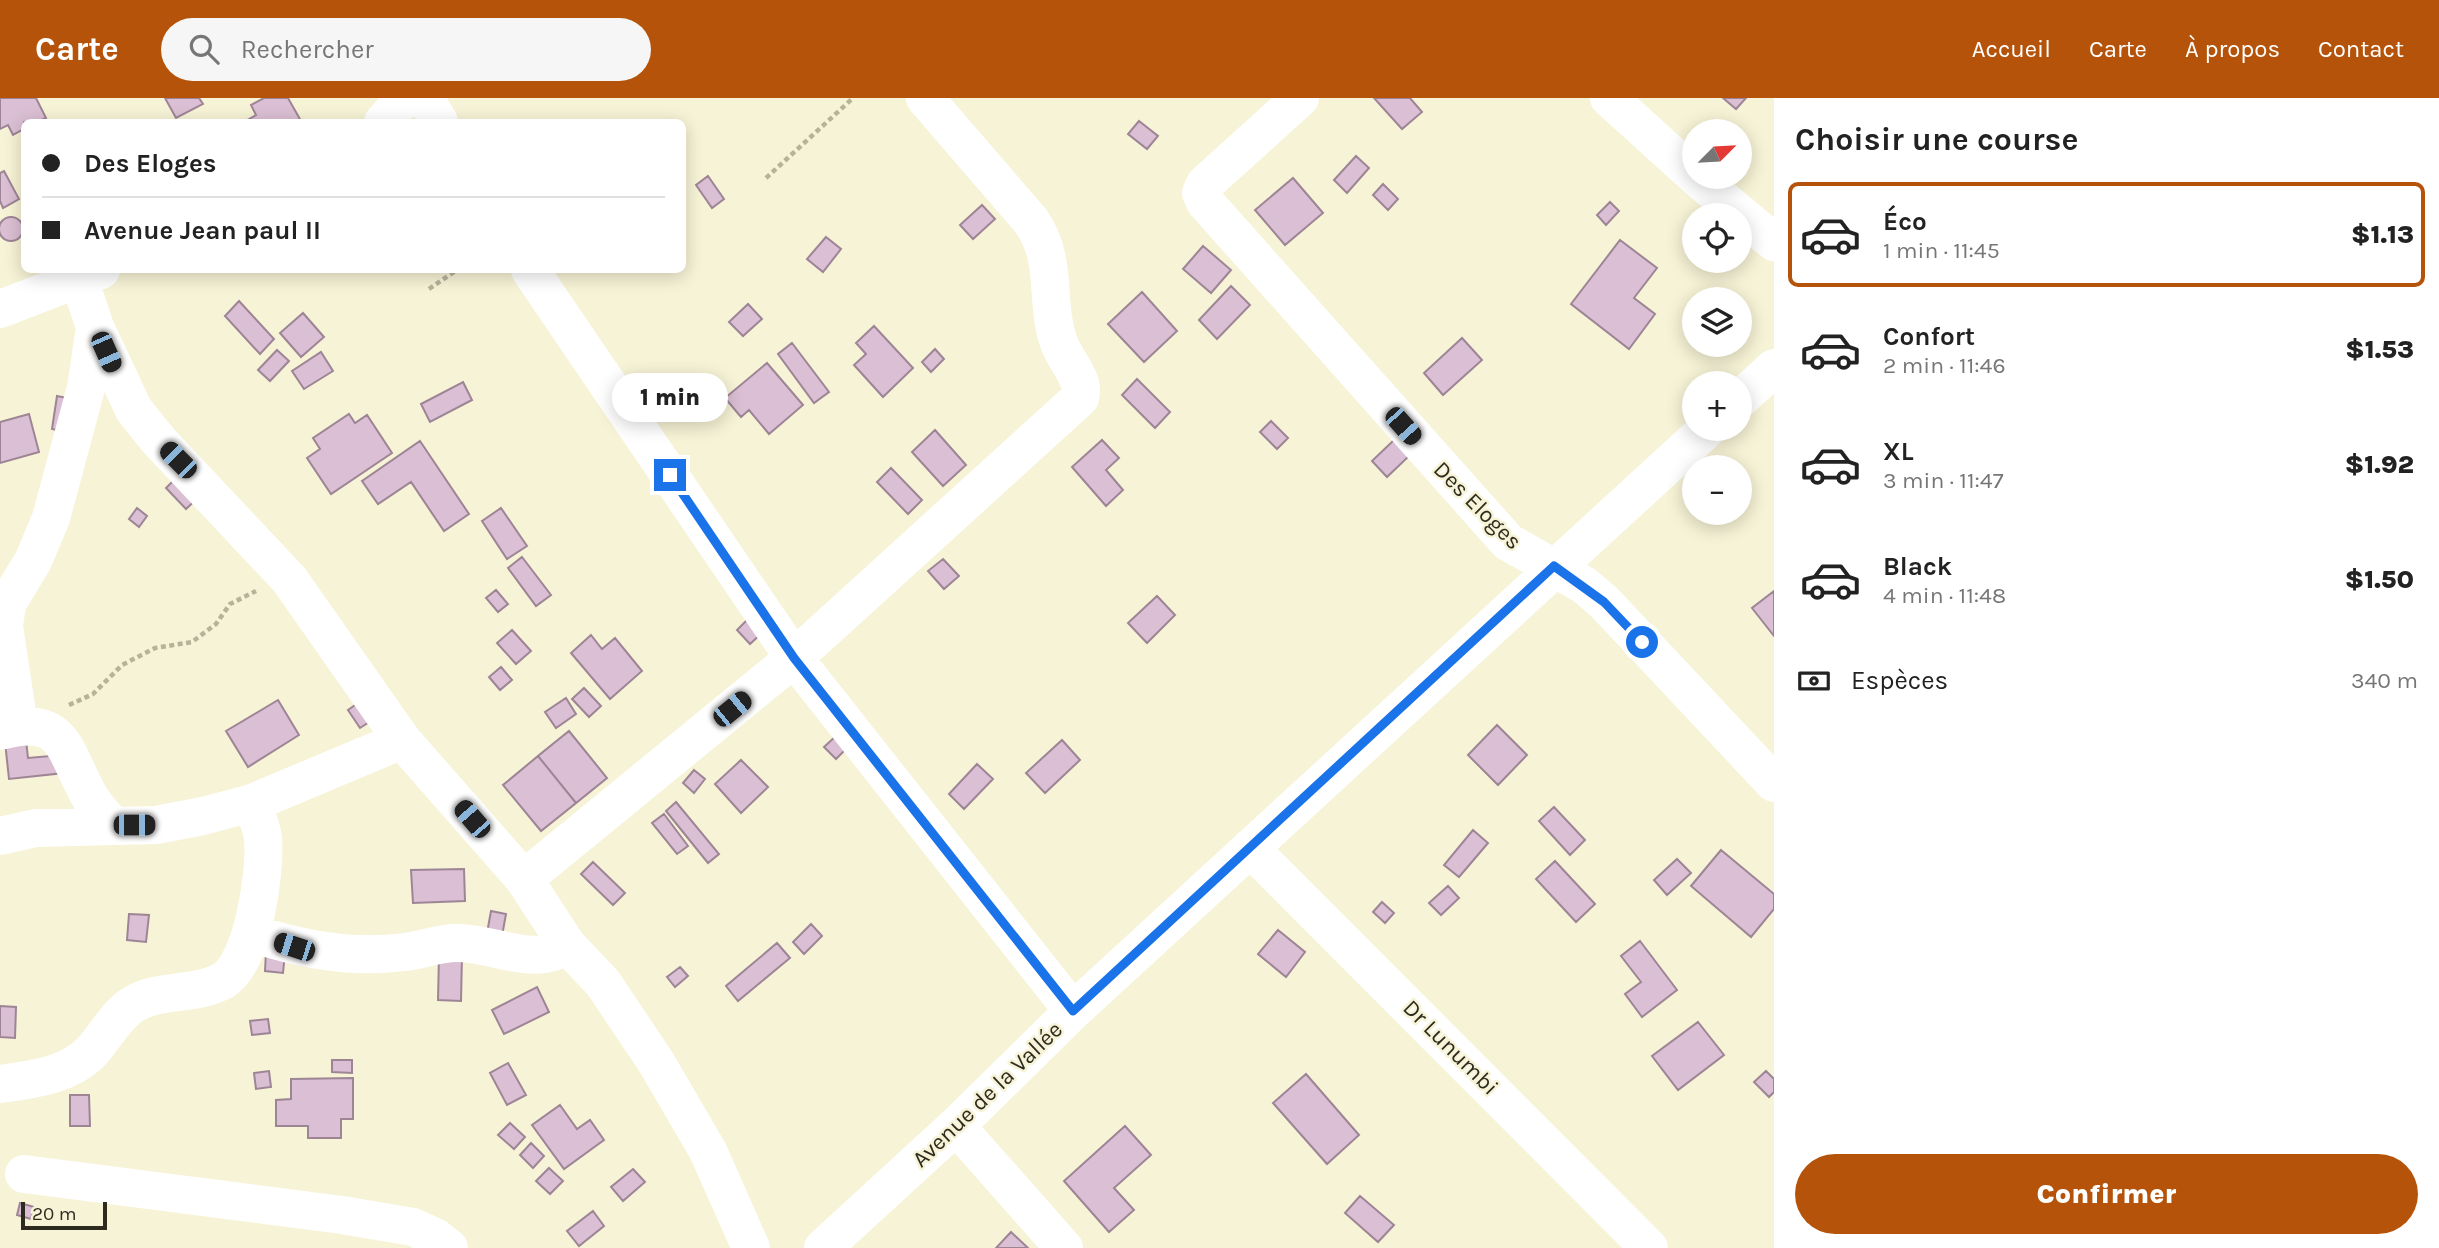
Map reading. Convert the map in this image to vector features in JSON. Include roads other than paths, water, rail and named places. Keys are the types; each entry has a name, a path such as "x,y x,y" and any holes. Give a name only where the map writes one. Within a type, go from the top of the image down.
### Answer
{"street":[{"path":"386,119 405,98"},
{"path":"425,98 437,119"},
{"path":"524,878 794,658 1077,403 1082,393 1080,382 1063,354 1056,335 1049,260 1044,241 1031,221 925,98"},
{"name":"Des Eloges","path":"1300,98 1205,184 1201,193 1205,202 1508,542 1554,566 1604,602 1774,783"},
{"path":"1609,98 1682,164"},
{"path":"1711,189 1774,242"},
{"path":"532,273 794,658 1073,1011"},
{"path":"0,309 90,274 95,327 86,388 51,519 33,561 7,604 4,626 23,730 65,742 91,799 112,825"},
{"path":"95,327 134,410 159,441 289,579 402,740 524,878 567,945 603,983 656,1062 708,1151 751,1248"},
{"path":"1752,388 1774,368"},
{"name":"Avenue de la Vallée","path":"823,1248 956,1126 1073,1011 1554,566 1694,441"},
{"path":"0,836 36,828 156,825 252,803 402,740"},
{"path":"0,1084 50,1076 73,1066 92,1051 125,1010 140,1000 226,979 236,969 252,933 263,861 263,836 252,803"},
{"name":"Dr Lunumbi","path":"1250,848 1650,1248"},
{"path":"252,933 294,947 360,955 406,952 454,943 506,948 536,957 555,954 567,945"},
{"path":"956,1126 1064,1248"},
{"path":"24,1174 342,1215 413,1227 435,1237 449,1248"}]}
